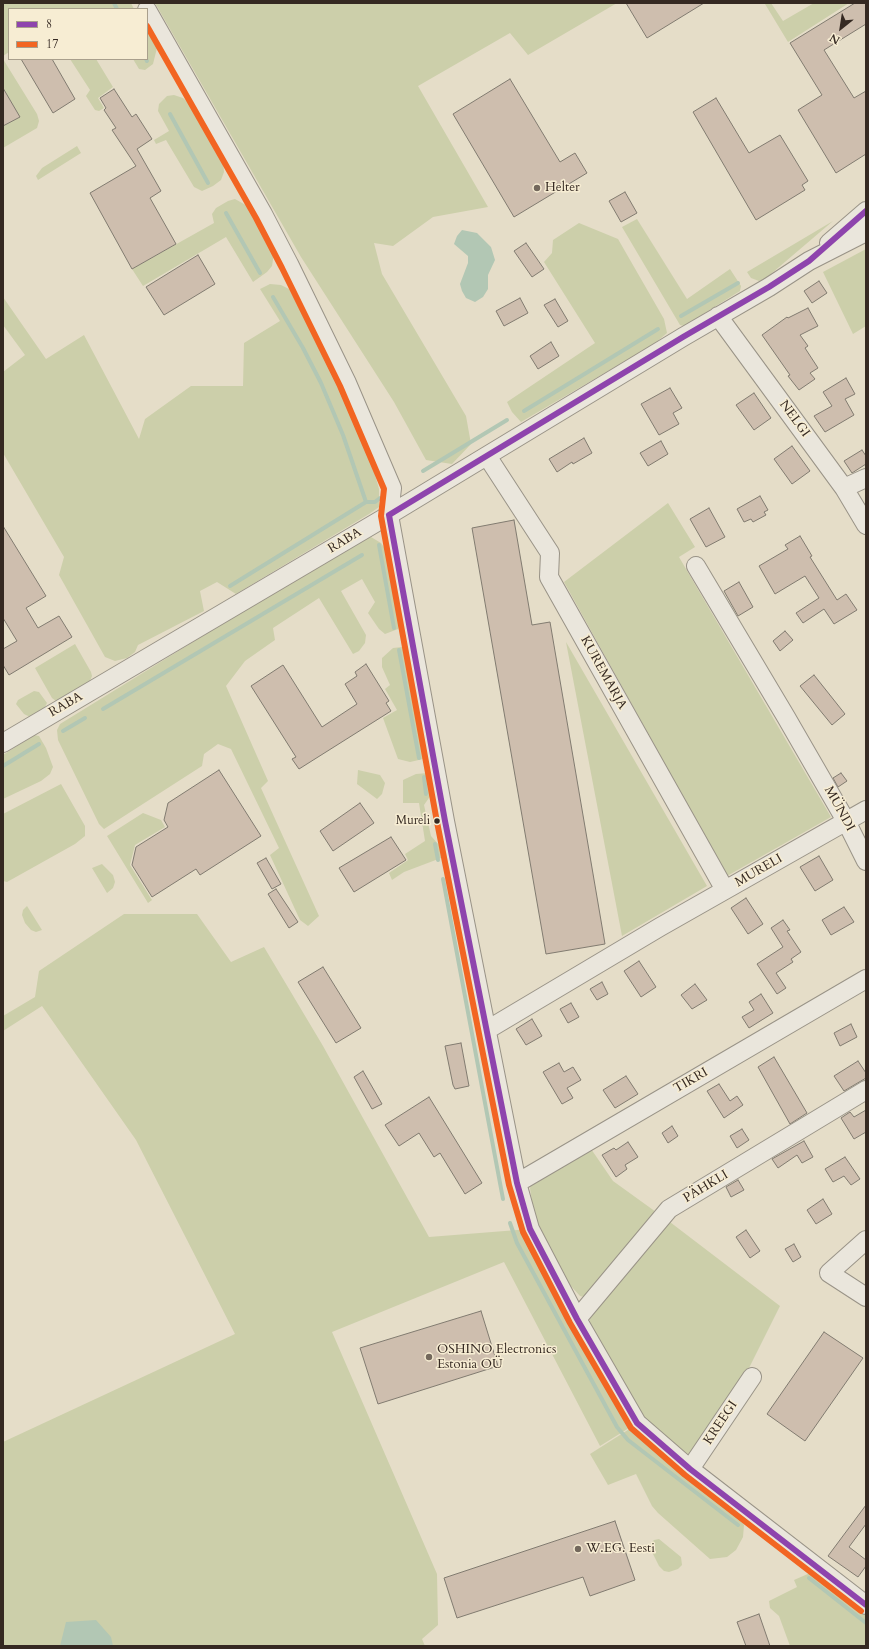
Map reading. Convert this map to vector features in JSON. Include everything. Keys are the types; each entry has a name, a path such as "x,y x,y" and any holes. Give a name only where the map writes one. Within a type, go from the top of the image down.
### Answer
{"street":[{"path":"148,11 263,214 318,320 392,488 389,515 445,821 517,1183 530,1229 576,1319 637,1423 690,1469 866,1605"},
{"name":"RABA","path":"809,261 866,211"},
{"name":"RABA","path":"3,743 389,515 718,316 769,287 809,261 866,232"},
{"name":"NELGI","path":"718,316 844,488 866,524"},
{"name":"KUREMARJA","path":"487,456 550,553 549,577 725,890"},
{"path":"844,488 866,478"},
{"name":"MÜNDI","path":"696,566 810,758 866,861"},
{"name":"MURELI","path":"487,1030 725,890 866,810"},
{"name":"TIKRI","path":"517,1183 866,979"},
{"name":"PÄHKLI","path":"576,1319 669,1209 866,1090"},
{"path":"866,1240 829,1273 866,1296"},
{"name":"KREEGI","path":"690,1469 752,1377"}],"shaded area":[{"path":"3,3 131,3 134,8 8,8 8,53 3,56"},
{"path":"155,3 617,3 528,55 510,33 418,86 488,207 433,217 393,246 374,243 382,274 466,416 471,444 452,464 426,460 394,402 301,257"},
{"path":"771,3 783,21 814,3 849,3 788,42 765,4"},
{"path":"148,33 157,48 153,64 145,70 139,69 134,60 148,60"},
{"path":"3,59 37,114 39,121 37,128 3,148"},
{"path":"71,60 97,60 113,87 98,98 104,108 99,111 95,110 86,96 90,90"},
{"path":"174,95 183,98 192,106 223,160 224,172 221,180 202,191 194,187 166,140 156,144 154,140 169,131 158,111 159,104 167,96"},
{"path":"77,146 81,153 38,180 36,176 42,168"},
{"path":"235,199 251,208 274,253 272,266 267,272 253,282 226,237 143,286 132,269 214,223 212,214 216,208"},
{"path":"637,219 687,299 730,269 741,286 740,291 684,326 680,325 622,227"},
{"path":"833,221 765,279 759,281 751,278 747,272"},
{"path":"579,223 618,239 664,319 667,333 654,344 521,422 512,412 507,402 595,343 544,262 552,253 553,240"},
{"path":"462,230 477,233 491,247 495,260 488,275 488,289 483,297 475,302 466,298 460,284 468,263 468,256 454,244 457,236"},
{"path":"866,249 866,326 853,334 823,272"},
{"path":"270,284 281,285 289,289 334,375 372,464 379,489 379,507 236,594 217,582 200,591 204,611 138,645 135,652 127,658 115,661 105,657 59,575 64,557 3,453 3,372 25,355 3,325 3,297 46,359 84,335 139,439 145,419 191,386 243,386 244,343 280,321 260,289"},
{"path":"668,503 695,547 679,557 831,817 727,876 564,582"},
{"path":"371,537 381,543 386,550 401,622 398,629 385,634 379,629 368,613 375,602 362,579 341,591 366,635 365,643 359,651 353,654 319,598 273,628 275,640 245,661 226,686 268,781 261,788 319,916 308,926 300,920 270,855 279,848 231,749 218,744 204,754 202,766 104,829 99,824 58,740 57,730 60,724 355,542"},
{"path":"566,642 707,886 622,936"},
{"path":"75,644 92,676 90,681 56,701 52,698 35,668"},
{"path":"402,647 406,652 426,754 423,759 410,762 398,759 383,718 397,710 385,689 390,685 382,667 382,658 393,648"},
{"path":"34,691 39,692 47,703 45,707 30,717 24,714 16,704 18,700"},
{"path":"34,735 39,736 46,748 53,767 50,774 41,781 3,799 3,755"},
{"path":"358,770 380,775 385,783 382,794 377,799 357,784"},
{"path":"428,773 431,795 424,805 431,836 440,846 441,858 404,872 392,880 389,873 408,860 405,854 425,841 419,803 403,803 403,780 416,774"},
{"path":"61,784 85,826 85,836 75,844 7,882 3,881 3,814"},
{"path":"143,813 161,820 165,827 135,845 130,865 152,900 148,903 107,836"},
{"path":"102,864 113,875 115,882 113,888 107,893 92,868"},
{"path":"27,906 42,930 36,932 31,930 25,923 22,915 23,910"},
{"path":"124,914 197,914 231,962 264,947 323,1046 429,1237 530,1229 637,1423 600,1446 504,1262 332,1332 437,1574 438,1625 422,1639 425,1646 3,1646 3,1442 235,1334 136,1140 42,1006 3,1031 3,1016 35,997 39,971"},
{"path":"589,1146 613,1181 656,1212 588,1298 580,1296 570,1285 543,1236 533,1209 530,1188 532,1181"},
{"path":"666,1219 780,1306 742,1382 694,1453 688,1454 650,1426 631,1400 590,1323 590,1313"},
{"path":"631,1428 661,1457 739,1518 744,1525 743,1537 736,1550 727,1557 710,1559 658,1513 652,1506 636,1474 608,1485 590,1454"},
{"path":"659,1539 681,1557 682,1565 678,1569 669,1572 664,1571 659,1566 650,1548 651,1543 654,1540"},
{"path":"810,1573 866,1614 866,1646 790,1646 779,1616 770,1608 769,1601 797,1587 794,1580"},
{"path":"96,1620 111,1637 113,1646 60,1646 66,1622"}],"building":[{"path":"626,3 704,3 647,38"},
{"path":"855,3 866,3 866,24 824,50 854,98 866,91 866,154 836,173 798,110 822,95 790,43"},
{"path":"22,60 53,60 75,99 53,113"},
{"path":"510,79 560,162 575,153 587,173 514,217 453,114"},
{"path":"3,88 20,117 3,126"},
{"path":"114,89 132,117 136,114 152,139 137,149 161,191 150,198 176,244 132,269 90,193 136,166 112,130 116,128 104,110 106,108 100,98"},
{"path":"716,98 749,153 780,135 808,181 802,185 805,190 756,220 693,112"},
{"path":"625,192 637,213 621,222 609,201"},
{"path":"526,243 544,269 532,277 514,251"},
{"path":"198,255 215,284 164,315 146,287"},
{"path":"819,281 827,293 812,303 804,291"},
{"path":"520,298 528,313 504,326 496,311"},
{"path":"555,299 568,321 558,327 544,305"},
{"path":"808,308 818,326 800,335 808,346 805,348 818,368 810,373 815,379 799,390 788,376 790,375 762,335 787,317 788,318"},
{"path":"551,342 559,356 538,369 530,356"},
{"path":"846,378 855,394 845,399 854,415 825,432 814,416 832,406 823,392"},
{"path":"670,388 682,408 673,413 679,424 659,435 641,404"},
{"path":"754,393 771,418 754,430 736,405"},
{"path":"584,438 592,453 573,464 572,462 557,472 549,459"},
{"path":"661,441 668,454 648,466 640,453"},
{"path":"792,446 810,471 792,484 774,459"},
{"path":"862,450 866,456 866,464 852,473 844,461"},
{"path":"760,496 768,510 764,512 766,515 753,522 751,519 744,522 737,509"},
{"path":"709,508 725,537 706,547 690,519"},
{"path":"514,520 532,625 550,622 605,944 546,954 472,528"},
{"path":"3,526 46,596 26,608 38,628 59,616 72,637 9,675 3,665 3,649 17,641 3,618"},
{"path":"800,536 812,556 810,557 837,600 846,594 857,610 834,624 824,609 803,623 796,613 819,598 805,576 775,594 759,566 788,549 785,545"},
{"path":"739,582 753,607 738,616 724,591"},
{"path":"785,631 793,640 780,651 773,641"},
{"path":"366,664 389,701 386,703 391,711 299,769 292,759 296,757 251,686 283,665 322,727 357,704 345,684 357,676 355,672"},
{"path":"814,675 845,714 832,725 800,686"},
{"path":"219,770 261,836 200,875 196,869 152,897 132,865 136,847 168,827 164,820 168,803"},
{"path":"841,773 847,781 838,787 833,778"},
{"path":"360,803 374,823 333,851 320,831"},
{"path":"391,837 406,860 354,892 339,868"},
{"path":"819,856 833,880 815,891 800,867"},
{"path":"266,858 281,884 272,889 257,863"},
{"path":"276,889 298,922 289,928 268,894"},
{"path":"746,898 763,924 748,934 731,908"},
{"path":"844,907 854,922 831,935 822,920"},
{"path":"783,920 790,930 787,931 801,952 791,959 793,962 776,973 786,988 777,994 757,964 783,947 771,928"},
{"path":"639,961 656,987 641,997 624,971"},
{"path":"323,967 361,1028 336,1043 298,982"},
{"path":"602,982 608,994 597,1000 590,989"},
{"path":"695,984 707,1000 692,1009 681,995"},
{"path":"761,994 773,1013 749,1028 742,1017 754,1010 749,1002"},
{"path":"571,1003 579,1017 568,1023 560,1009"},
{"path":"532,1019 542,1036 526,1045 516,1029"},
{"path":"851,1024 857,1037 840,1046 834,1033"},
{"path":"461,1043 469,1086 455,1089 445,1046"},
{"path":"774,1057 807,1113 790,1124 758,1067"},
{"path":"858,1061 866,1073 866,1078 844,1091 834,1076"},
{"path":"559,1063 564,1072 573,1067 581,1080 567,1088 573,1098 562,1104 543,1072"},
{"path":"363,1071 382,1104 372,1109 354,1077"},
{"path":"626,1076 638,1094 615,1108 603,1090"},
{"path":"719,1084 730,1101 737,1096 743,1105 724,1118 707,1091"},
{"path":"429,1097 482,1183 465,1194 440,1153 434,1157 419,1133 399,1146 385,1125"},
{"path":"866,1110 866,1132 854,1139 841,1118 850,1112 854,1117"},
{"path":"672,1126 678,1136 668,1143 662,1133"},
{"path":"742,1129 749,1140 737,1148 730,1136"},
{"path":"804,1141 813,1157 802,1163 797,1155 778,1168 772,1159"},
{"path":"628,1142 638,1157 625,1165 627,1169 616,1177 602,1155 614,1148 616,1150"},
{"path":"845,1157 860,1179 851,1185 844,1176 833,1182 825,1169"},
{"path":"738,1180 744,1190 731,1197 726,1187"},
{"path":"823,1199 832,1214 816,1224 807,1210"},
{"path":"746,1230 760,1251 750,1258 736,1237"},
{"path":"794,1244 801,1257 793,1262 785,1249"},
{"name":"OSHINO Electronics Estonia OÜ","path":"481,1311 498,1366 378,1404 360,1348"},
{"path":"824,1332 863,1358 805,1441 767,1414"},
{"path":"866,1505 866,1524 849,1547 866,1560 866,1566 858,1577 828,1556"},
{"name":"W.EG. Eesti","path":"615,1521 635,1580 590,1596 583,1577 457,1618 444,1578"},
{"path":"759,1614 770,1646 746,1646 737,1622"}],"waterway":[{"path":"114,3 116,8"},
{"path":"170,114 208,183"},
{"path":"226,213 260,273"},
{"path":"681,316 738,283"},
{"path":"273,297 303,348 321,383 343,435 366,502"},
{"path":"524,411 658,329"},
{"path":"423,471 507,420"},
{"path":"230,586 366,502 375,502 380,498"},
{"path":"379,545 394,628"},
{"path":"103,709 362,555"},
{"path":"399,650 419,758"},
{"path":"63,731 85,718"},
{"path":"3,766 39,744"},
{"path":"424,777 426,794"},
{"path":"435,844 438,860"},
{"path":"443,879 503,1199"},
{"path":"510,1223 517,1243 617,1427 628,1440 738,1525"},
{"path":"809,1578 866,1623"}],"transit line":[{"name":"17","path":"148,28 256,218 282,268 340,386 384,489 381,516 437,822 509,1185 523,1232 570,1323 631,1428 685,1475 861,1611"},
{"name":"8","path":"389,515 683,337 769,287 809,261 866,211"},
{"name":"8","path":"389,515 445,821 517,1183 530,1229 577,1319 637,1423 690,1469 866,1605"}],"place":[{"name":"Helter","path":"537,188"},
{"name":"Mureli","path":"437,821"},
{"name":"OSHINO Electronics Estonia OÜ","path":"429,1357"},
{"name":"W.EG. Eesti","path":"578,1549"}]}
